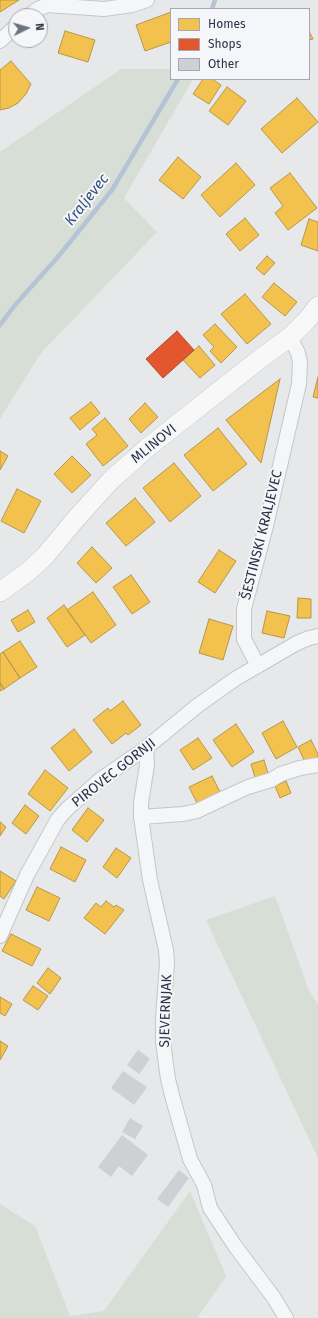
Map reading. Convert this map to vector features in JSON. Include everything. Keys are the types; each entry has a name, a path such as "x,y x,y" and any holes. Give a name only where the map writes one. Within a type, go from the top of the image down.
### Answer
{"main road":[{"name":"MLINOVI","path":"0,592 45,556 111,480 147,448 290,337 307,320 318,306"}],"street":[{"path":"40,8 47,5 104,9 132,5 147,0"},
{"path":"0,41 8,34"},
{"name":"ŠESTINSKI KRALJEVEC","path":"258,666 244,639 244,609 266,526 299,384 300,362 298,353 290,337"},
{"path":"258,666 297,643 318,636"},
{"name":"PIROVEC GORNJI","path":"0,936 27,875 58,819 83,793 101,779 146,748 197,706 235,679 258,666"},
{"name":"SJEVERNJAK","path":"146,748 147,765 141,803 141,817 150,880 166,950 167,968 163,1027 168,1079 190,1159 204,1185 210,1208 274,1298 286,1318"},
{"path":"141,817 183,814 197,811 248,787 271,780 281,774 318,764"}],"shaded area":[{"path":"121,69 170,69 170,80 192,80 124,198 157,232 41,353 0,419 0,152"},
{"path":"275,896 308,988 318,1005 318,1158 206,920"},
{"path":"190,1191 226,1276 197,1318 0,1318 0,1204 35,1226 70,1316 104,1311"}],"building: Homes":[{"path":"0,0 19,0 0,12"},
{"path":"170,12 170,42 145,51 136,25"},
{"path":"65,31 95,40 88,62 58,53"},
{"path":"310,33 313,39 310,40"},
{"path":"11,61 31,84 26,94 18,103 9,108 0,110 0,70"},
{"path":"202,80 214,80 221,85 209,104 193,94"},
{"path":"227,87 246,101 228,125 209,111"},
{"path":"297,98 318,122 282,153 261,129"},
{"path":"178,157 201,177 183,199 159,180"},
{"path":"236,163 255,185 220,217 201,195"},
{"path":"290,173 317,208 288,230 275,213 283,206 270,188"},
{"path":"245,218 259,235 240,251 226,234"},
{"path":"309,219 318,222 318,251 301,245"},
{"path":"267,256 275,263 264,275 256,268"},
{"path":"274,283 297,302 285,316 262,297"},
{"path":"245,294 271,324 247,344 221,314"},
{"path":"215,324 237,347 221,363 210,351 214,347 203,335"},
{"path":"199,346 215,365 200,378 183,360"},
{"path":"318,377 318,398 313,397"},
{"path":"280,379 261,463 226,420"},
{"path":"91,402 100,413 80,430 70,418"},
{"path":"145,403 158,417 141,433 129,419"},
{"path":"105,418 128,446 103,466 86,444 97,435 92,429"},
{"path":"218,428 247,464 213,491 184,455"},
{"path":"0,451 8,456 0,470"},
{"path":"72,456 91,475 72,493 54,474"},
{"path":"174,463 201,496 170,522 143,488"},
{"path":"17,489 41,501 24,533 1,521"},
{"path":"135,498 155,522 126,546 106,523"},
{"path":"92,547 112,568 96,583 77,563"},
{"path":"219,550 236,561 215,593 198,582"},
{"path":"131,575 150,602 132,614 113,587"},
{"path":"93,592 116,625 91,643 67,610"},
{"path":"298,598 311,599 311,618 297,618"},
{"path":"64,605 85,635 67,647 47,618"},
{"path":"28,610 35,622 18,632 11,620"},
{"path":"267,611 290,616 284,638 262,633"},
{"path":"209,619 233,626 223,660 199,653"},
{"path":"20,641 37,667 20,678 3,652"},
{"path":"3,652 20,678 4,689 0,683 0,654"},
{"path":"0,683 4,689 0,691"},
{"path":"123,701 141,725 128,735 126,733 112,744 93,720 108,708 110,711"},
{"path":"283,721 297,747 276,759 262,733"},
{"path":"236,724 254,752 232,767 213,740"},
{"path":"74,729 92,752 69,771 51,748"},
{"path":"198,738 212,758 193,770 180,750"},
{"path":"311,740 318,757 306,764 298,747"},
{"path":"264,760 269,777 256,781 251,764"},
{"path":"45,770 68,788 50,811 28,794"},
{"path":"212,776 221,794 198,805 189,787"},
{"path":"286,781 291,793 280,798 275,786"},
{"path":"25,805 39,816 26,834 12,823"},
{"path":"88,808 104,820 87,842 72,830"},
{"path":"0,822 6,827 0,836"},
{"path":"61,847 86,860 75,882 50,869"},
{"path":"116,848 131,858 117,878 103,867"},
{"path":"0,871 16,881 4,899 0,896"},
{"path":"37,887 60,898 49,921 26,910"},
{"path":"106,901 114,907 116,905 124,910 105,934 84,918 96,903 101,907"},
{"path":"11,934 41,949 32,966 2,951"},
{"path":"48,968 61,978 50,994 37,983"},
{"path":"33,986 48,996 38,1010 23,1000"},
{"path":"0,997 12,1004 5,1016 0,1013"},
{"path":"0,1041 8,1046 0,1060"}],"building: Shops":[{"path":"177,331 194,350 163,378 146,359"}],"building: Other":[{"path":"138,1050 150,1059 139,1074 127,1065"},
{"path":"123,1071 147,1087 134,1105 111,1088"},
{"path":"130,1118 143,1126 135,1139 122,1132"},
{"path":"122,1135 148,1155 132,1176 119,1166 111,1177 98,1167"},
{"path":"179,1170 189,1178 168,1207 157,1199"}],"waterway":[{"name":"Kraljevec","path":"212,8 215,0"},
{"name":"Kraljevec","path":"0,325 15,305 57,258 112,190 177,80"}]}
